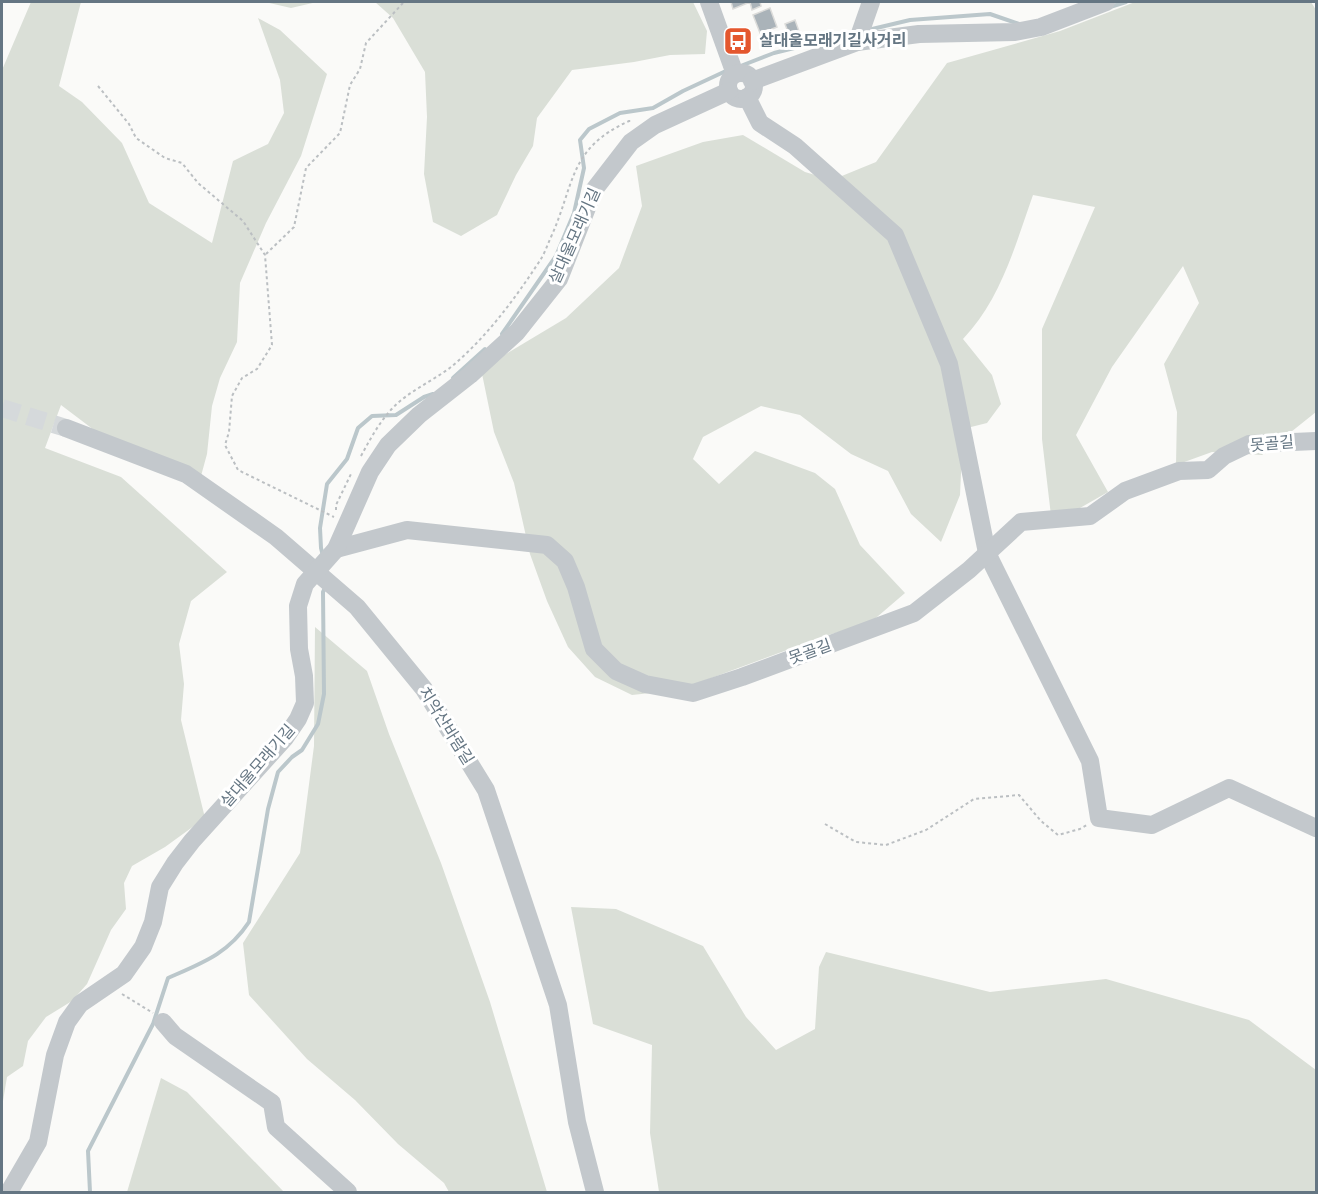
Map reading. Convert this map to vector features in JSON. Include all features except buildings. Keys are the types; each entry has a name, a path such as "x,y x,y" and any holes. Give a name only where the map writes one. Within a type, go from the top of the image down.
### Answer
{"street":[{"path":"709,2 737,78 760,123 795,146 895,236 949,364 987,554 1090,761 1099,818 1152,825 1229,788 1317,828"},
{"path":"859,34 871,2"},
{"name":"살대울모래기길","path":"9,1192 38,1142 55,1056 67,1022 81,1004 124,974 142,947 153,922 160,887 175,862 285,738 298,719 305,703 304,676 299,649 298,606 305,584 333,552 370,472 388,445 419,415 470,375 517,332 559,279 594,190 631,142 655,125 737,78 859,34 1015,32 1041,27 1106,2"},
{"name":"치악산바람길","path":"66,428 186,474 291,548 357,607 424,689 486,790 558,1005 577,1122 595,1192"},
{"name":"못골길","path":"333,552 407,530 548,545 565,561 576,587 594,649 616,671 645,684 693,693 741,678 914,613 987,554 1022,522 1090,516 1125,492 1179,471 1208,470 1224,456 1249,444 1317,441"},
{"path":"157,1017 175,1036 272,1103 276,1127 348,1192"}],"path":[{"path":"265,255 294,227 306,168 340,133 350,85 360,69 366,43 403,3"},
{"path":"98,86 129,124 136,138 165,158 182,163 198,183 243,220 265,255 272,345 257,369 243,378 232,396 229,432 225,445 238,470 336,518"},
{"name":"살대울모래기길","path":"378,425 406,396 450,368 488,332 541,260 564,210 567,188 579,162 586,153 609,130 629,121 655,125"},
{"path":"825,824 856,842 886,845 926,830 974,799 1019,795 1041,821 1058,835 1080,829 1099,818"},
{"path":"109,986 157,1017"}],"shaded area":[{"path":"31,2 81,2 59,86 82,102 122,143 149,203 212,243 233,161 268,144 284,113 280,80 258,18 280,30 327,74 301,156 266,223 240,283 237,342 220,378 212,406 207,454 201,476 94,430 61,405 45,448 121,477 227,572 191,601 179,644 184,684 181,720 205,818 165,847 132,866 124,883 126,909 111,930 87,984 72,1001 46,1017 28,1041 23,1066 7,1077 2,1107 2,70"},
{"path":"265,2 317,2 291,8"},
{"path":"375,2 693,2 707,31 705,54 670,55 572,70 537,118 533,146 497,215 461,236 433,222 424,174 427,117 425,72 393,18"},
{"path":"1135,2 1311,2 1316,10 1316,412 1262,455 1212,452 1176,465 1177,412 1164,364 1199,303 1183,266 1112,367 1076,435 1108,492 1052,524 1042,439 1042,329 1095,207 1033,195 997,289 987,307 963,339 992,375 1001,404 987,423 963,429 960,495 941,542 911,514 888,471 851,454 800,415 761,406 703,437 693,459 719,484 755,451 815,473 835,489 860,545 905,593 870,623 825,636 679,690 632,695 595,677 568,647 547,601 530,554 514,483 494,432 481,369 566,318 619,268 642,206 636,166 703,142 743,135 805,172 832,180 876,162 947,63 1060,31"},
{"path":"315,627 367,671 389,734 441,863 490,1002 547,1192 449,1192 444,1183 398,1144 355,1100 307,1059 249,995 243,943 300,853 314,746"},
{"path":"571,907 616,909 703,946 746,1017 776,1050 815,1029 819,967 826,952 990,992 1106,979 1249,1020 1316,1070 1316,1192 659,1192 650,1133 652,1045 593,1024"},
{"path":"161,1078 187,1092 284,1192 127,1192"}],"waterway":[{"path":"1110,7 1126,2"},
{"path":"868,30 910,20 990,14 1019,24"},
{"path":"738,67 774,53 855,33"},
{"path":"502,334 556,256 574,213 584,168 580,140 589,129 620,113 653,108 728,70"},
{"path":"453,378 485,349"},
{"path":"323,556 320,528 327,484 347,459 358,428 372,416 396,415 424,397 433,394"},
{"path":"90,1192 88,1151 153,1024 168,978 223,950 249,922 268,809 278,772 302,750 318,724 324,694 323,592 326,586"}],"tunnel":[{"path":"2,408 66,428"}],"place":[{"name":"살대울모래기길사거리","path":"738,41"}]}
